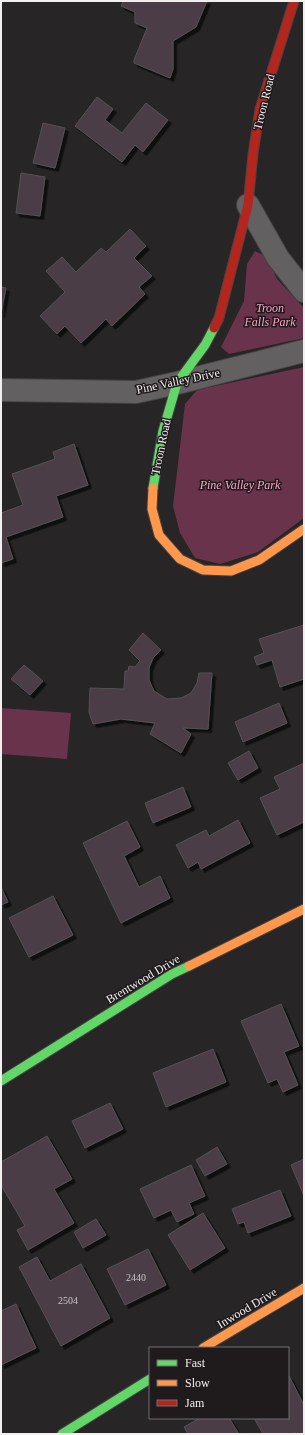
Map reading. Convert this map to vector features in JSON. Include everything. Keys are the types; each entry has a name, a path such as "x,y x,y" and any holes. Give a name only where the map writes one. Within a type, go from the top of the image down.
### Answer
{"street":[{"name":"Troon Road","path":"294,1 260,109 253,154 248,205 219,318 205,345 178,383 163,431 153,483 152,509 159,535 164,541 180,558 203,570 231,571 259,560 304,529"},
{"path":"248,205 278,258 304,292"},
{"name":"Pine Valley Drive","path":"1,390 136,392 178,383 304,351"},
{"name":"Brentwood Drive","path":"1,1081 172,974 304,908"},
{"name":"Inwood Drive","path":"205,1347 304,1288"},
{"path":"62,1434 149,1380"}],"green space":[{"name":"Troon Falls Park","path":"255,251 267,257 277,279 304,308 304,338 229,354 221,347 244,301 247,264"},
{"name":"Pine Valley Park","path":"304,367 304,518 258,552 220,564 195,558 180,533 173,506 185,404 197,390"},
{"path":"1,708 71,713 67,759 1,754"}],"building":[{"path":"123,1 207,1 196,27 173,41 173,69 170,78 134,63 147,28 135,23 135,12 121,6"},
{"path":"97,97 113,109 105,120 122,133 146,103 168,120 143,152 135,145 122,162 75,126"},
{"path":"43,123 65,128 55,168 33,163"},
{"path":"21,173 45,177 40,216 16,213"},
{"path":"130,229 146,246 134,258 152,276 139,287 145,294 112,326 106,319 81,343 65,326 57,334 40,316 65,292 46,271 62,257 76,272 101,248 106,252"},
{"path":"1,287 6,288 1,314"},
{"path":"74,444 88,485 56,496 63,517 6,537 13,559 1,563 1,513 23,505 12,474 55,459 53,452"},
{"path":"304,625 304,679 280,687 272,660 257,665 254,657 264,653 259,639"},
{"path":"143,633 161,650 153,658 149,668 149,680 154,691 167,699 181,698 191,693 197,683 199,673 212,673 208,729 183,728 191,734 181,753 150,734 155,723 121,719 93,724 89,712 90,688 124,689 125,671 128,671 129,666 135,667 140,661 129,650"},
{"path":"24,665 43,681 30,695 11,679"},
{"path":"279,703 287,723 243,742 235,722"},
{"path":"249,751 258,768 238,780 228,763"},
{"path":"304,763 304,822 277,835 260,798 280,789 274,777"},
{"path":"183,787 191,807 153,823 145,803"},
{"path":"238,820 250,843 201,869 198,862 188,868 176,845 206,830 209,836"},
{"path":"127,821 140,847 124,856 139,887 160,876 170,898 121,923 83,843"},
{"path":"1,887 8,902 1,905"},
{"path":"53,896 73,935 29,957 9,918"},
{"path":"281,1004 299,1046 284,1052 298,1085 283,1092 277,1079 268,1083 241,1021"},
{"path":"213,1049 226,1082 166,1107 153,1073"},
{"path":"110,1103 123,1129 85,1148 72,1121"},
{"path":"47,1136 72,1179 54,1189 74,1223 28,1250 17,1230 25,1226 1,1185 1,1162"},
{"path":"217,1147 227,1164 205,1176 196,1160"},
{"path":"304,1159 304,1196 291,1165"},
{"path":"191,1165 205,1196 189,1203 194,1214 177,1222 171,1210 154,1218 140,1189"},
{"path":"280,1190 291,1216 248,1233 244,1222 238,1224 232,1209"},
{"path":"203,1213 225,1248 190,1270 168,1235"},
{"path":"96,1219 106,1235 83,1248 74,1232"},
{"path":"148,1249 166,1285 125,1305 107,1269"},
{"path":"37,1257 50,1281 81,1264 110,1318 61,1346 19,1267"},
{"path":"16,1304 36,1348 1,1365 1,1311"},
{"path":"289,1376 304,1405 304,1434 296,1434 295,1432 292,1434 263,1434 255,1419 289,1419"},
{"path":"198,1419 230,1419 239,1434 188,1434 184,1427"}],"traffic: fast":[{"path":"153,488 163,431 177,383 205,345 214,328"},
{"path":"1,1081 172,974 189,966"},
{"path":"62,1434 149,1380"}],"traffic: slow":[{"path":"153,488 152,509 159,535 180,559 203,570 231,571 259,560 304,529"},
{"path":"189,966 304,909"},
{"path":"205,1347 304,1288"}],"traffic: jam":[{"path":"214,328 219,318 248,205 253,154 260,109 294,1"}]}
